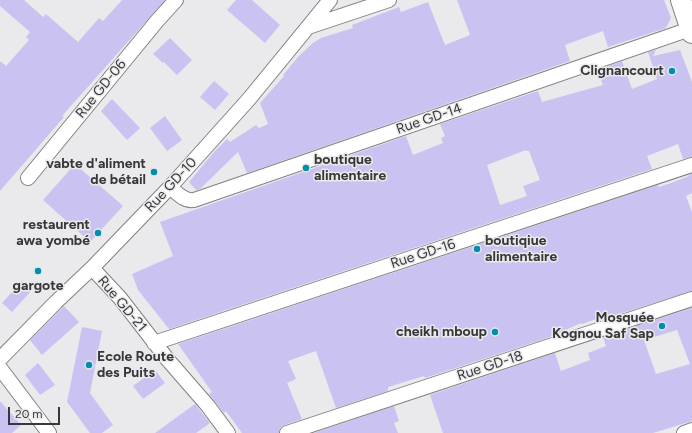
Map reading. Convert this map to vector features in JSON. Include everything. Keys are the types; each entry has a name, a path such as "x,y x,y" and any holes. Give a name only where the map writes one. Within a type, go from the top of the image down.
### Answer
{"main road":[{"path":"681,0 691,31"}],"street":[{"name":"Rue GD-06","path":"28,178 176,0"},
{"name":"Rue GD-10","path":"0,359 92,268 170,187 249,99 330,0"},
{"path":"307,27 389,0"},
{"name":"Rue GD-14","path":"170,187 186,200 194,200 691,31"},
{"name":"Rue GD-16","path":"154,343 692,165"},
{"name":"Rue GD-21","path":"92,268 120,298 154,343 208,406 228,433"},
{"name":"Rue GD-18","path":"287,433 692,299"},
{"path":"0,368 49,433"},
{"path":"684,433 692,430"}],"building":[{"path":"0,0 24,0 43,17 46,14 78,42 99,18 103,21 122,0 165,0 62,116 64,117 0,191 0,61 6,66 29,40 26,37 30,32 0,6"},
{"path":"236,0 252,0 280,25 265,43 227,10"},
{"path":"457,0 664,0 671,18 666,28 608,47 603,31 565,45 570,61 247,173 238,152 200,189 196,190 189,182 227,139 230,142 256,125 259,128 268,124 260,103 284,76 283,75 298,57 313,43 321,38 353,28 352,25 399,7 401,12 428,2 445,45 470,35"},
{"path":"170,38 192,60 177,75 164,62 163,63 153,54"},
{"path":"656,50 653,56 680,50 692,82 692,157 683,159 678,144 647,156 652,169 169,329 138,290 132,274 173,256 160,222 406,136 413,155 443,143 441,138 445,136 440,124 538,91 542,102 603,85 597,70 622,61 632,89 657,79 648,52","holes":["529,151 540,180 523,186 527,196 500,205 487,165"]},
{"path":"214,81 229,94 215,110 200,97"},
{"path":"112,99 140,128 127,140 101,111"},
{"path":"165,116 182,140 167,151 150,128"},
{"path":"75,164 123,206 90,242 43,200"},
{"path":"692,174 692,193 686,196 692,212 692,291 597,321 596,319 582,324 581,323 550,337 425,378 424,376 388,387 388,391 336,408 316,351 288,361 296,379 287,383 302,419 284,425 280,428 279,433 242,433 226,411 224,413 209,394 212,392 178,344 658,185 659,187"},
{"path":"22,281 32,290 12,312 2,303"},
{"path":"64,306 79,322 42,355 30,340"},
{"path":"692,308 692,421 653,433 443,433 430,395 555,353 561,371 590,360 588,353 606,346 603,337","holes":["677,330 690,364 656,374 644,340"]},
{"path":"82,327 102,331 90,393 113,425 102,433 90,433 67,402"},
{"path":"38,363 55,385 40,395 25,375"},
{"path":"155,370 165,383 143,399 133,386"},
{"path":"0,401 21,425 12,433 0,433"},
{"path":"195,404 210,423 196,433 155,433"},
{"path":"394,406 399,421 394,423 398,433 314,433"}],"place":[{"name":"Clignancourt","path":"672,71"},
{"name":"boutique alimentaire","path":"306,168"},
{"name":"vabte d'aliment de bétail","path":"154,172"},
{"name":"restaurent awa yombé","path":"98,233"},
{"name":"boutiqiue alimentaire","path":"477,249"},
{"name":"gargote","path":"38,271"},
{"name":"Mosquée Kognou Saf Sap","path":"662,326"},
{"name":"cheikh mboup","path":"495,332"},
{"name":"Ecole Route des Puits","path":"89,365"}]}
